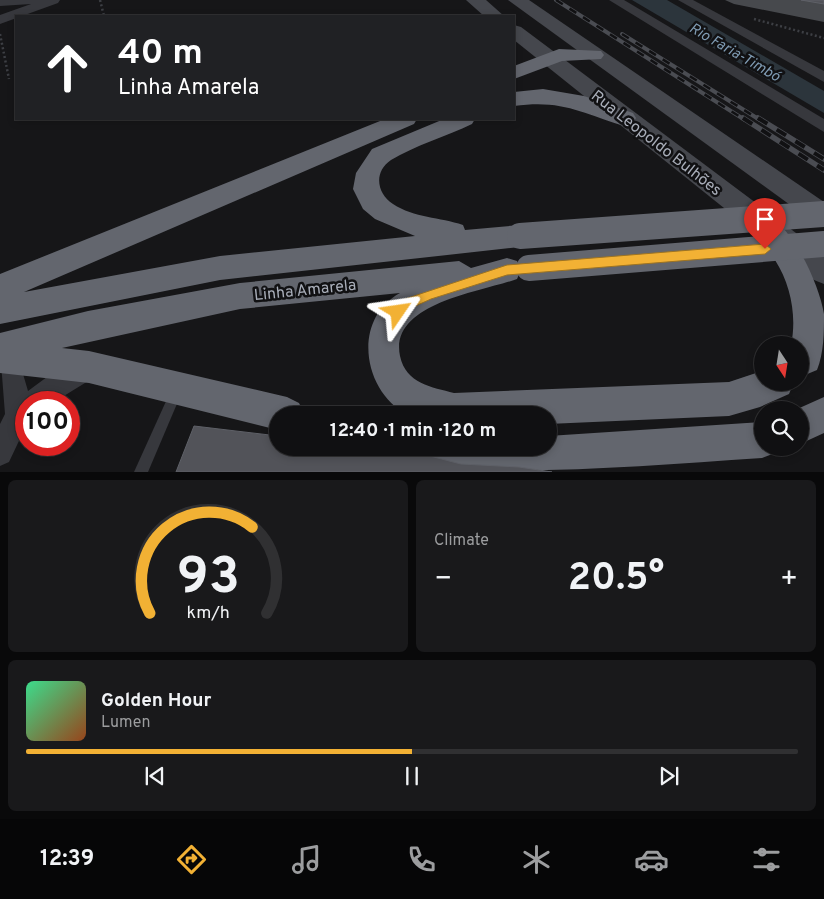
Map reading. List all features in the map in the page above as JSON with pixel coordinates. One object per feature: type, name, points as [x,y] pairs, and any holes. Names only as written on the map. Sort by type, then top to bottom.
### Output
[{"type":"highway","points":[[515,73],[551,58],[569,54],[594,55]]},
{"type":"highway","points":[[515,99],[538,96],[572,99],[625,118]]},
{"type":"highway","points":[[0,288],[404,120]]},
{"type":"highway","points":[[462,120],[380,155],[371,166],[365,180],[367,192],[373,203],[385,214],[417,227],[452,233],[510,236]]},
{"type":"highway","points":[[817,211],[824,227]]},
{"type":"highway","name":"Linha Amarela","points":[[0,310],[220,268],[510,236],[817,211]]},
{"type":"highway","points":[[761,223],[786,253],[802,287],[811,324],[810,357]]},
{"type":"highway","name":"Linha Amarela","points":[[3,355],[88,326],[240,296],[384,280],[824,244]]},
{"type":"highway","points":[[518,269],[407,304],[389,320],[382,336],[387,368],[398,386],[418,402],[454,410],[730,399],[757,391]]},
{"type":"highway","points":[[3,355],[90,367],[269,410]]},
{"type":"highway","points":[[809,422],[824,415]]},
{"type":"highway","points":[[809,437],[824,436]]},
{"type":"highway","points":[[557,453],[754,441]]},
{"type":"main road","points":[[475,0],[494,15]]},
{"type":"main road","name":"Rua Leopoldo Bulhões","points":[[517,0],[817,211]]},
{"type":"main road","name":"Rua Leopoldo Bulhões","points":[[515,32],[824,271]]},
{"type":"street","points":[[0,2],[44,0]]},
{"type":"street","points":[[0,20],[54,0]]},
{"type":"street","points":[[615,0],[824,126]]},
{"type":"street","points":[[684,0],[824,77]]},
{"type":"street","points":[[3,355],[19,391]]},
{"type":"street","points":[[50,391],[60,383],[90,367]]},
{"type":"street","points":[[0,453],[15,428]]},
{"type":"lane","points":[[141,472],[178,388]]},
{"type":"path","points":[[100,0],[104,15]]},
{"type":"path","points":[[753,19],[824,38]]},
{"type":"path","points":[[0,34],[10,79]]},
{"type":"water","name":"Rio Faria-Timbó","points":[[632,0],[667,0],[824,91],[824,113]]},
{"type":"building","points":[[801,0],[824,0],[824,4]]},
{"type":"building","points":[[194,426],[269,435],[269,456],[430,456],[461,464],[519,467],[552,472],[176,472]]},
{"type":"railway","points":[[556,0],[745,120]]},
{"type":"railway","points":[[622,34],[760,120]]},
{"type":"railway","points":[[743,118],[824,170]]},
{"type":"railway","points":[[758,118],[824,159]]},
{"type":"route","points":[[398,312],[407,304],[429,295],[507,270],[765,249]]}]
